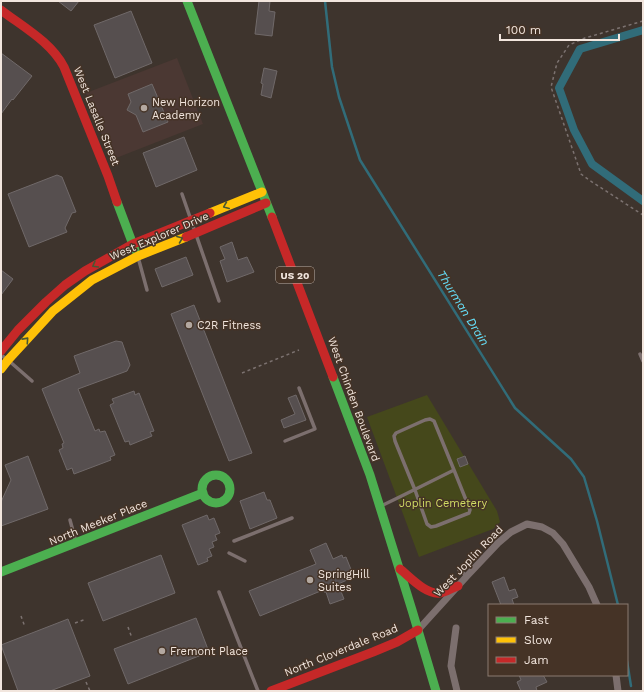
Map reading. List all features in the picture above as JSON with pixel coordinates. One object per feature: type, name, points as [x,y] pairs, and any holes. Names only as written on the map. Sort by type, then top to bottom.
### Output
[{"type":"street","name":"West Chinden Boulevard","points":[[187,1],[327,358],[370,475],[400,569],[436,691]]},
{"type":"street","name":"West Lasalle Street","points":[[1,10],[48,45],[60,59],[101,157],[138,256]]},
{"type":"street","name":"West Explorer Drive","points":[[1,351],[18,330],[46,302],[65,285],[85,271],[133,244],[262,192]]},
{"type":"street","name":"West Explorer Drive","points":[[1,370],[5,358],[60,304],[92,280],[138,256],[266,203]]},
{"type":"street","name":"North Meeker Place","points":[[1,572],[203,493]]},
{"type":"street","name":"West Joplin Road","points":[[418,630],[498,543],[511,532],[527,524],[542,527],[553,533],[564,544],[589,587],[597,604]]},
{"type":"street","points":[[400,569],[425,589],[436,593],[458,586]]},
{"type":"street","points":[[456,628],[451,666],[457,691]]},
{"type":"street","name":"North Cloverdale Road","points":[[271,691],[398,642],[418,630]]},
{"type":"street","points":[[616,676],[618,691]]},
{"type":"lane","points":[[182,194],[219,301]]},
{"type":"lane","points":[[138,256],[147,290]]},
{"type":"lane","points":[[640,354],[643,361]]},
{"type":"lane","points":[[5,358],[32,381]]},
{"type":"lane","points":[[284,441],[315,429],[299,388]]},
{"type":"lane","points":[[430,419],[434,421],[454,470],[470,510],[469,513],[431,527],[427,524],[394,436],[396,433],[425,420],[430,419]]},
{"type":"lane","points":[[380,506],[454,470]]},
{"type":"lane","points":[[234,542],[292,518]]},
{"type":"lane","points":[[70,520],[76,543]]},
{"type":"lane","points":[[230,553],[245,561]]},
{"type":"lane","points":[[459,570],[467,576]]},
{"type":"lane","points":[[218,592],[258,691]]},
{"type":"path","points":[[643,21],[585,38],[569,45],[557,63],[551,87],[581,174],[643,215]]},
{"type":"path","points":[[242,373],[300,350]]},
{"type":"path","points":[[21,616],[25,627]]},
{"type":"path","points":[[75,623],[86,619]]},
{"type":"path","points":[[128,627],[132,638]]},
{"type":"path","points":[[86,682],[90,691]]},
{"type":"shaded area","name":"New Horizon Academy","points":[[177,58],[203,124],[111,160],[86,93]]},
{"type":"green space","name":"Joplin Cemetery","points":[[427,395],[497,511],[500,522],[493,529],[419,557],[367,417]]},
{"type":"building","points":[[58,1],[79,1],[71,11]]},
{"type":"building","points":[[259,1],[270,1],[269,11],[275,12],[272,36],[255,34]]},
{"type":"building","points":[[131,11],[152,63],[115,78],[94,25]]},
{"type":"building","points":[[1,53],[32,76],[1,114]]},
{"type":"building","points":[[264,68],[277,71],[271,98],[261,95],[263,84],[261,83]]},
{"type":"building","points":[[152,84],[168,122],[143,132],[136,115],[127,110],[131,102],[128,94]]},
{"type":"building","points":[[184,137],[197,170],[156,187],[143,153]]},
{"type":"building","points":[[57,175],[62,177],[76,212],[72,213],[65,228],[67,232],[29,247],[8,194]]},
{"type":"building","points":[[232,242],[238,260],[247,257],[254,272],[227,282],[220,261],[225,259],[220,247]]},
{"type":"building","points":[[186,257],[193,275],[162,287],[155,269]]},
{"type":"building","points":[[1,270],[13,279],[1,295]]},
{"type":"building","points":[[194,305],[252,453],[229,461],[171,314]]},
{"type":"building","points":[[116,341],[122,342],[130,365],[127,371],[78,389],[95,431],[99,429],[100,432],[105,431],[115,455],[110,457],[111,460],[74,474],[72,468],[67,470],[59,450],[63,448],[62,444],[64,443],[42,389],[80,373],[74,356]]},
{"type":"building","points":[[134,391],[135,395],[139,393],[154,431],[150,432],[152,436],[130,445],[129,441],[125,442],[110,405],[114,403],[112,399]]},
{"type":"building","points":[[296,395],[306,420],[284,428],[281,420],[295,414],[288,398]]},
{"type":"building","points":[[28,456],[48,509],[1,526],[1,502],[11,480],[5,465]]},
{"type":"building","points":[[465,456],[468,464],[460,467],[457,459]]},
{"type":"building","points":[[264,492],[267,500],[270,500],[277,518],[250,529],[240,501]]},
{"type":"building","points":[[207,515],[209,520],[214,518],[220,533],[215,535],[217,540],[212,542],[214,547],[209,549],[212,556],[207,558],[208,561],[198,565],[182,525]]},
{"type":"building","name":"SpringHill Suites","points":[[326,543],[333,559],[342,555],[343,558],[346,557],[354,577],[338,584],[344,599],[330,604],[326,592],[323,590],[260,616],[249,591],[316,564],[310,550]]},
{"type":"building","points":[[161,555],[175,593],[103,621],[88,583]]},
{"type":"building","points":[[504,577],[509,591],[515,589],[518,597],[512,599],[514,604],[501,604],[492,582]]},
{"type":"building","name":"Fremont Place","points":[[196,618],[209,652],[128,684],[114,649]]},
{"type":"building","points":[[68,619],[90,676],[50,691],[18,691],[1,645]]},
{"type":"building","points":[[519,676],[544,676],[547,682],[536,687],[537,691],[521,691],[517,682],[521,680]]},
{"type":"waterway","name":"Thurman Drain","points":[[325,1],[332,67],[339,97],[360,160],[515,408],[571,459],[584,477],[597,521],[618,604]]},
{"type":"waterway","points":[[643,30],[580,49],[559,88],[574,130],[592,164],[643,201]]},
{"type":"waterway","name":"Thurman Drain","points":[[628,667],[631,686]]},
{"type":"traffic: fast","points":[[187,1],[272,217]]},
{"type":"traffic: fast","points":[[117,202],[135,250]]},
{"type":"traffic: fast","points":[[333,377],[370,475],[436,691]]},
{"type":"traffic: fast","points":[[216,475],[226,479],[230,489],[226,499],[216,503],[206,499],[202,489],[206,479],[216,475]]},
{"type":"traffic: fast","points":[[1,572],[203,493]]},
{"type":"traffic: slow","points":[[210,213],[262,192]]},
{"type":"traffic: slow","points":[[1,369],[53,311],[92,280],[138,256],[186,237]]},
{"type":"traffic: jam","points":[[1,10],[44,42],[52,50],[64,67],[117,202]]},
{"type":"traffic: jam","points":[[186,237],[266,203]]},
{"type":"traffic: jam","points":[[1,351],[18,330],[46,302],[65,285],[85,271],[133,244],[210,213]]},
{"type":"traffic: jam","points":[[272,217],[333,377]]},
{"type":"traffic: jam","points":[[400,569],[418,585],[435,593],[440,593],[458,586]]},
{"type":"traffic: jam","points":[[271,691],[373,652],[397,642],[418,630]]},
{"type":"place","name":"New Horizon Academy","points":[[144,108]]},
{"type":"place","name":"C2R Fitness","points":[[189,325]]},
{"type":"place","name":"SpringHill Suites","points":[[310,580]]},
{"type":"place","name":"Fremont Place","points":[[162,651]]}]
